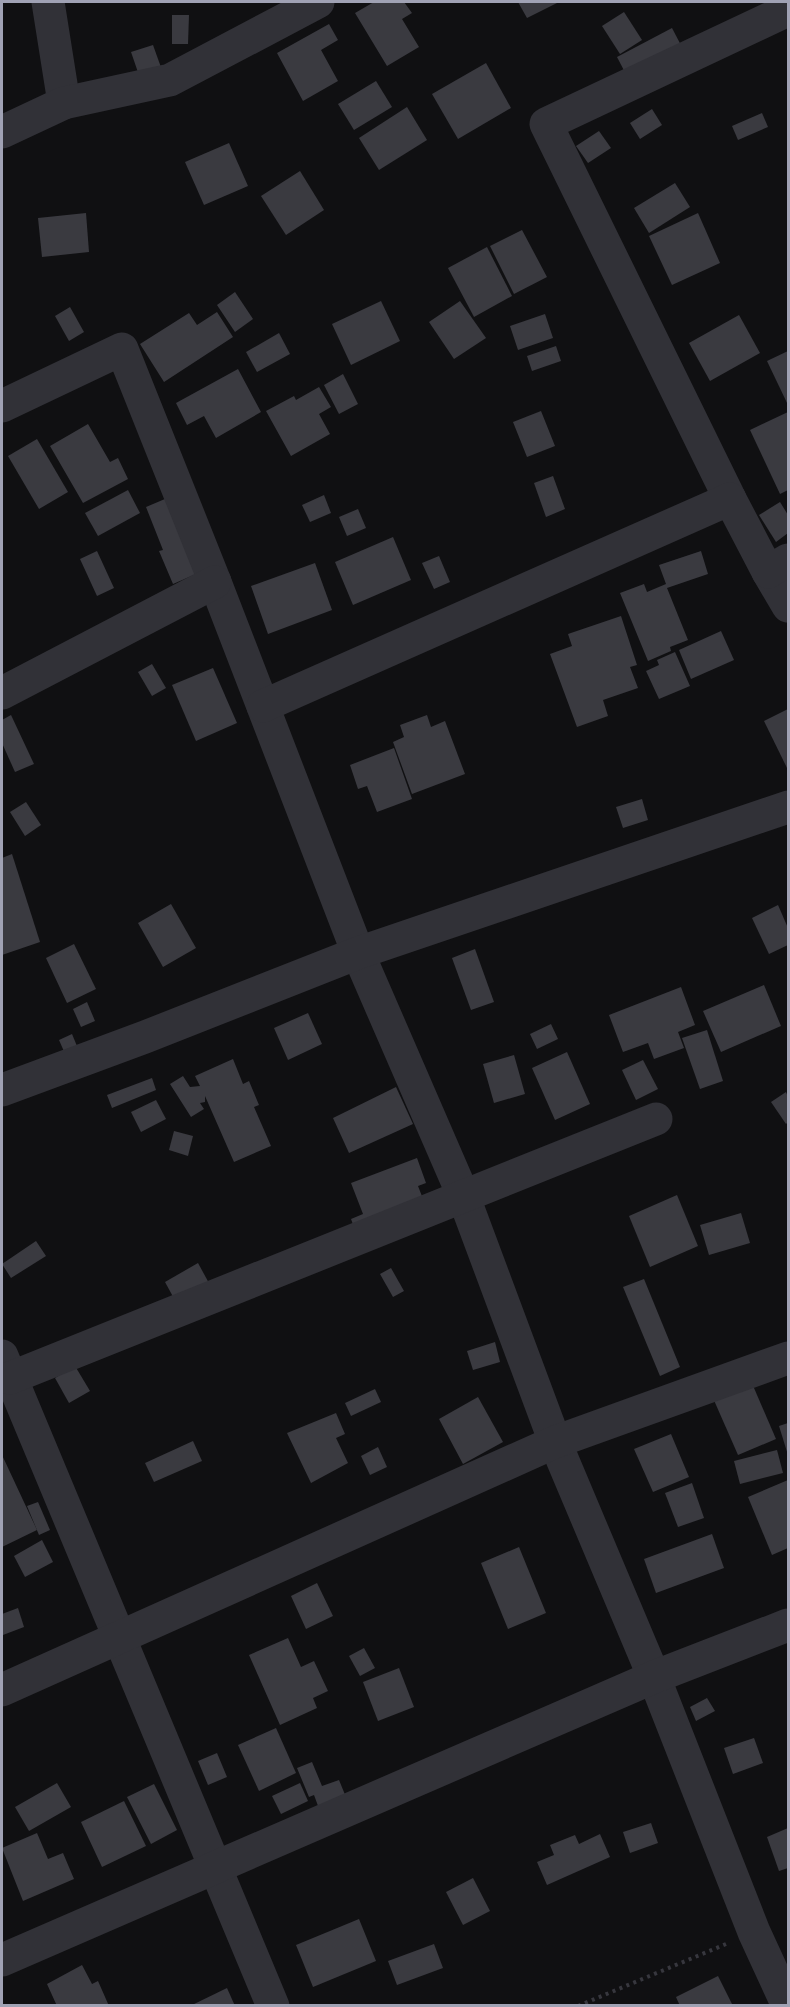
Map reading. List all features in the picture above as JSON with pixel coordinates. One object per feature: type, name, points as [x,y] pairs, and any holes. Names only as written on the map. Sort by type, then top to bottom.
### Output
[{"type":"street","points":[[48,2],[64,103]]},
{"type":"street","points":[[2,132],[64,103],[170,80],[318,2]]},
{"type":"street","points":[[786,10],[546,124],[730,500],[778,566],[789,606]]},
{"type":"street","points":[[2,406],[122,349],[215,582],[358,953],[463,1195],[555,1442],[654,1677],[754,1932],[788,2006]]},
{"type":"street","points":[[263,706],[730,500]]},
{"type":"street","points":[[2,693],[215,582]]},
{"type":"street","points":[[2,1089],[145,1037],[358,953],[789,807]]},
{"type":"street","points":[[273,2006],[6,1367],[463,1195],[656,1119]]},
{"type":"street","points":[[2,1690],[555,1442],[789,1358]]},
{"type":"street","points":[[2,1960],[654,1677],[789,1625]]},
{"type":"path","points":[[578,2006],[754,1932]]},
{"type":"building","points":[[374,2],[404,2],[412,13],[402,19],[419,47],[387,66],[355,13]]},
{"type":"building","points":[[518,2],[559,2],[527,18]]},
{"type":"building","points":[[624,12],[642,40],[620,54],[602,26]]},
{"type":"building","points":[[172,15],[189,15],[188,44],[172,44]]},
{"type":"building","points":[[329,24],[338,40],[321,50],[338,81],[303,101],[277,53]]},
{"type":"building","points":[[672,28],[684,51],[629,80],[617,57]]},
{"type":"building","points":[[153,45],[163,73],[141,81],[131,52]]},
{"type":"building","points":[[486,63],[511,108],[458,139],[432,94]]},
{"type":"building","points":[[376,81],[392,107],[354,130],[338,104]]},
{"type":"building","points":[[407,107],[427,140],[379,170],[359,138]]},
{"type":"building","points":[[652,109],[662,125],[640,139],[630,123]]},
{"type":"building","points":[[762,113],[768,127],[738,140],[732,126]]},
{"type":"building","points":[[599,131],[611,148],[588,163],[576,146]]},
{"type":"building","points":[[229,143],[248,186],[204,205],[185,162]]},
{"type":"building","points":[[300,171],[324,210],[286,235],[261,196]]},
{"type":"building","points":[[675,183],[690,207],[649,233],[634,208]]},
{"type":"building","points":[[86,213],[89,252],[42,257],[38,218]]},
{"type":"building","points":[[698,213],[720,263],[672,285],[649,236]]},
{"type":"building","points":[[522,230],[547,277],[514,294],[490,246]]},
{"type":"building","points":[[487,247],[512,296],[474,317],[448,268]]},
{"type":"building","points":[[235,292],[253,319],[235,332],[217,305]]},
{"type":"building","points":[[381,301],[400,341],[351,365],[332,324]]},
{"type":"building","points":[[460,301],[486,338],[454,359],[429,322]]},
{"type":"building","points":[[70,307],[84,332],[69,341],[55,316]]},
{"type":"building","points":[[217,312],[233,337],[164,382],[140,344],[189,313],[197,325]]},
{"type":"building","points":[[545,314],[553,338],[518,350],[510,326]]},
{"type":"building","points":[[739,315],[760,353],[710,381],[689,343]]},
{"type":"building","points":[[279,333],[290,354],[257,372],[246,352]]},
{"type":"building","points":[[556,346],[561,361],[532,371],[527,356]]},
{"type":"building","points":[[788,351],[788,405],[767,361]]},
{"type":"building","points":[[238,369],[261,412],[216,438],[204,416],[187,425],[176,403]]},
{"type":"building","points":[[343,374],[358,404],[339,414],[324,385]]},
{"type":"building","points":[[319,387],[331,407],[319,414],[330,434],[291,456],[266,411],[294,396],[296,400]]},
{"type":"building","points":[[541,411],[555,446],[527,457],[513,422]]},
{"type":"building","points":[[788,412],[788,490],[780,494],[750,430]]},
{"type":"building","points":[[88,424],[110,462],[118,458],[128,479],[83,503],[50,446]]},
{"type":"building","points":[[37,439],[68,492],[39,509],[8,456]]},
{"type":"building","points":[[553,476],[565,509],[546,517],[534,483]]},
{"type":"building","points":[[128,490],[140,513],[98,536],[85,513]]},
{"type":"building","points":[[324,495],[331,513],[310,522],[302,505]]},
{"type":"building","points":[[172,496],[203,571],[173,584],[159,551],[163,550],[146,507]]},
{"type":"building","points":[[780,502],[788,515],[788,533],[776,542],[759,515]]},
{"type":"building","points":[[358,509],[366,528],[347,536],[339,517]]},
{"type":"building","points":[[393,537],[411,580],[353,605],[335,562]]},
{"type":"building","points":[[97,551],[114,588],[97,596],[80,559]]},
{"type":"building","points":[[701,551],[708,574],[667,588],[688,640],[670,647],[671,651],[648,661],[620,593],[644,584],[647,592],[666,584],[659,565]]},
{"type":"building","points":[[439,556],[450,582],[434,589],[422,563]]},
{"type":"building","points":[[315,563],[332,610],[268,634],[251,586]]},
{"type":"building","points":[[621,616],[637,665],[630,667],[638,688],[603,700],[608,716],[577,727],[550,654],[572,646],[568,634]]},
{"type":"building","points":[[721,631],[734,660],[691,679],[679,650]]},
{"type":"building","points":[[675,652],[690,686],[659,699],[646,671],[659,665],[657,660]]},
{"type":"building","points":[[152,664],[166,688],[152,696],[138,672]]},
{"type":"building","points":[[213,668],[237,723],[196,741],[172,685]]},
{"type":"building","points":[[788,709],[788,770],[764,721]]},
{"type":"building","points":[[11,715],[34,764],[15,772],[2,743],[2,720]]},
{"type":"building","points":[[427,715],[431,727],[445,721],[465,774],[412,794],[393,742],[404,737],[400,725]]},
{"type":"building","points":[[394,748],[412,799],[377,812],[367,786],[358,789],[350,765]]},
{"type":"building","points":[[642,799],[648,820],[623,828],[616,807]]},
{"type":"building","points":[[26,802],[41,825],[25,836],[10,812]]},
{"type":"building","points":[[12,854],[40,942],[2,955],[2,858]]},
{"type":"building","points":[[171,904],[196,948],[163,967],[138,923]]},
{"type":"building","points":[[778,905],[788,928],[788,945],[769,954],[752,918]]},
{"type":"building","points":[[74,944],[96,989],[67,1003],[46,958]]},
{"type":"building","points":[[475,949],[494,1002],[471,1010],[452,958]]},
{"type":"building","points":[[764,985],[781,1026],[721,1052],[703,1011]]},
{"type":"building","points":[[681,987],[695,1025],[678,1032],[684,1048],[654,1059],[648,1043],[623,1052],[609,1015]]},
{"type":"building","points":[[87,1002],[95,1021],[81,1027],[73,1009]]},
{"type":"building","points":[[308,1013],[322,1044],[288,1060],[274,1028]]},
{"type":"building","points":[[551,1024],[558,1039],[537,1049],[530,1034]]},
{"type":"building","points":[[707,1030],[723,1081],[700,1089],[682,1038]]},
{"type":"building","points":[[72,1034],[79,1051],[66,1056],[59,1040]]},
{"type":"building","points":[[567,1052],[590,1104],[555,1120],[532,1068]]},
{"type":"building","points":[[514,1055],[525,1094],[494,1103],[483,1064]]},
{"type":"building","points":[[233,1059],[243,1084],[249,1081],[259,1105],[254,1107],[271,1146],[234,1162],[205,1096],[205,1102],[200,1103],[204,1109],[191,1117],[170,1084],[183,1076],[190,1087],[200,1086],[195,1076]]},
{"type":"building","points":[[643,1060],[658,1089],[636,1100],[622,1070]]},
{"type":"building","points":[[152,1078],[156,1090],[112,1108],[107,1095]]},
{"type":"building","points":[[396,1087],[413,1124],[349,1153],[333,1118]]},
{"type":"building","points":[[786,1092],[788,1122],[786,1124],[771,1102]]},
{"type":"building","points":[[156,1100],[166,1119],[141,1132],[131,1112]]},
{"type":"building","points":[[174,1131],[193,1136],[188,1156],[169,1150]]},
{"type":"building","points":[[417,1158],[426,1183],[418,1186],[425,1204],[355,1230],[351,1219],[363,1214],[351,1183]]},
{"type":"building","points":[[677,1195],[698,1246],[650,1267],[629,1216]]},
{"type":"building","points":[[741,1213],[750,1243],[709,1255],[700,1225]]},
{"type":"building","points":[[36,1241],[46,1256],[11,1278],[2,1264]]},
{"type":"building","points":[[198,1263],[210,1285],[177,1304],[165,1282]]},
{"type":"building","points":[[391,1268],[404,1291],[393,1297],[380,1274]]},
{"type":"building","points":[[644,1279],[680,1367],[660,1376],[623,1287]]},
{"type":"building","points":[[495,1342],[500,1362],[473,1370],[467,1351]]},
{"type":"building","points":[[75,1366],[90,1391],[69,1403],[55,1378]]},
{"type":"building","points":[[751,1381],[776,1439],[738,1455],[713,1398]]},
{"type":"building","points":[[375,1389],[381,1402],[351,1416],[345,1403]]},
{"type":"building","points":[[478,1397],[503,1442],[463,1464],[439,1419]]},
{"type":"building","points":[[336,1413],[345,1434],[336,1438],[348,1463],[311,1483],[287,1433]]},
{"type":"building","points":[[788,1423],[788,1455],[779,1426]]},
{"type":"building","points":[[671,1434],[689,1477],[653,1492],[634,1449]]},
{"type":"building","points":[[193,1441],[202,1461],[154,1482],[145,1463]]},
{"type":"building","points":[[378,1447],[387,1467],[370,1475],[361,1456]]},
{"type":"building","points":[[777,1450],[783,1473],[740,1484],[734,1461]]},
{"type":"building","points":[[2,1455],[37,1530],[2,1547]]},
{"type":"building","points":[[788,1480],[788,1548],[772,1555],[748,1497]]},
{"type":"building","points":[[692,1483],[704,1518],[678,1527],[665,1493]]},
{"type":"building","points":[[38,1502],[50,1530],[39,1535],[27,1506]]},
{"type":"building","points":[[712,1534],[724,1568],[656,1593],[644,1559]]},
{"type":"building","points":[[42,1540],[53,1562],[25,1577],[14,1556]]},
{"type":"building","points":[[519,1547],[546,1613],[508,1629],[481,1563]]},
{"type":"building","points":[[317,1583],[333,1616],[306,1629],[291,1596]]},
{"type":"building","points":[[18,1608],[24,1627],[3,1635],[2,1614]]},
{"type":"building","points":[[288,1638],[301,1667],[314,1661],[328,1691],[313,1698],[317,1708],[280,1725],[249,1655]]},
{"type":"building","points":[[364,1648],[375,1668],[360,1676],[349,1656]]},
{"type":"building","points":[[399,1668],[414,1707],[378,1721],[363,1682]]},
{"type":"building","points":[[707,1698],[715,1711],[696,1721],[690,1707]]},
{"type":"building","points":[[276,1728],[296,1773],[259,1791],[238,1745]]},
{"type":"building","points":[[754,1738],[763,1763],[733,1774],[724,1748]]},
{"type":"building","points":[[217,1753],[227,1777],[208,1785],[198,1761]]},
{"type":"building","points":[[312,1762],[322,1786],[339,1780],[348,1802],[321,1814],[314,1795],[309,1797],[297,1768]]},
{"type":"building","points":[[57,1783],[71,1807],[29,1831],[15,1807]]},
{"type":"building","points":[[300,1783],[308,1801],[281,1814],[272,1796]]},
{"type":"building","points":[[154,1784],[177,1830],[151,1844],[127,1797]]},
{"type":"building","points":[[124,1801],[146,1846],[102,1867],[81,1822]]},
{"type":"building","points":[[651,1823],[658,1843],[630,1853],[623,1832]]},
{"type":"building","points":[[788,1828],[788,1868],[779,1871],[767,1837]]},
{"type":"building","points":[[37,1833],[48,1859],[63,1853],[74,1879],[23,1901],[2,1848]]},
{"type":"building","points":[[600,1834],[610,1857],[547,1885],[537,1862],[554,1855],[550,1845],[575,1835],[579,1844]]},
{"type":"building","points":[[473,1878],[490,1911],[463,1925],[446,1892]]},
{"type":"building","points":[[359,1919],[376,1961],[313,1987],[296,1945]]},
{"type":"building","points":[[434,1944],[443,1968],[397,1985],[388,1961]]},
{"type":"building","points":[[82,1965],[92,1984],[98,1981],[109,2006],[57,2006],[47,1984]]},
{"type":"building","points":[[718,1976],[733,2006],[680,2006],[676,1997]]},
{"type":"building","points":[[227,1988],[235,2006],[190,2006]]}]
